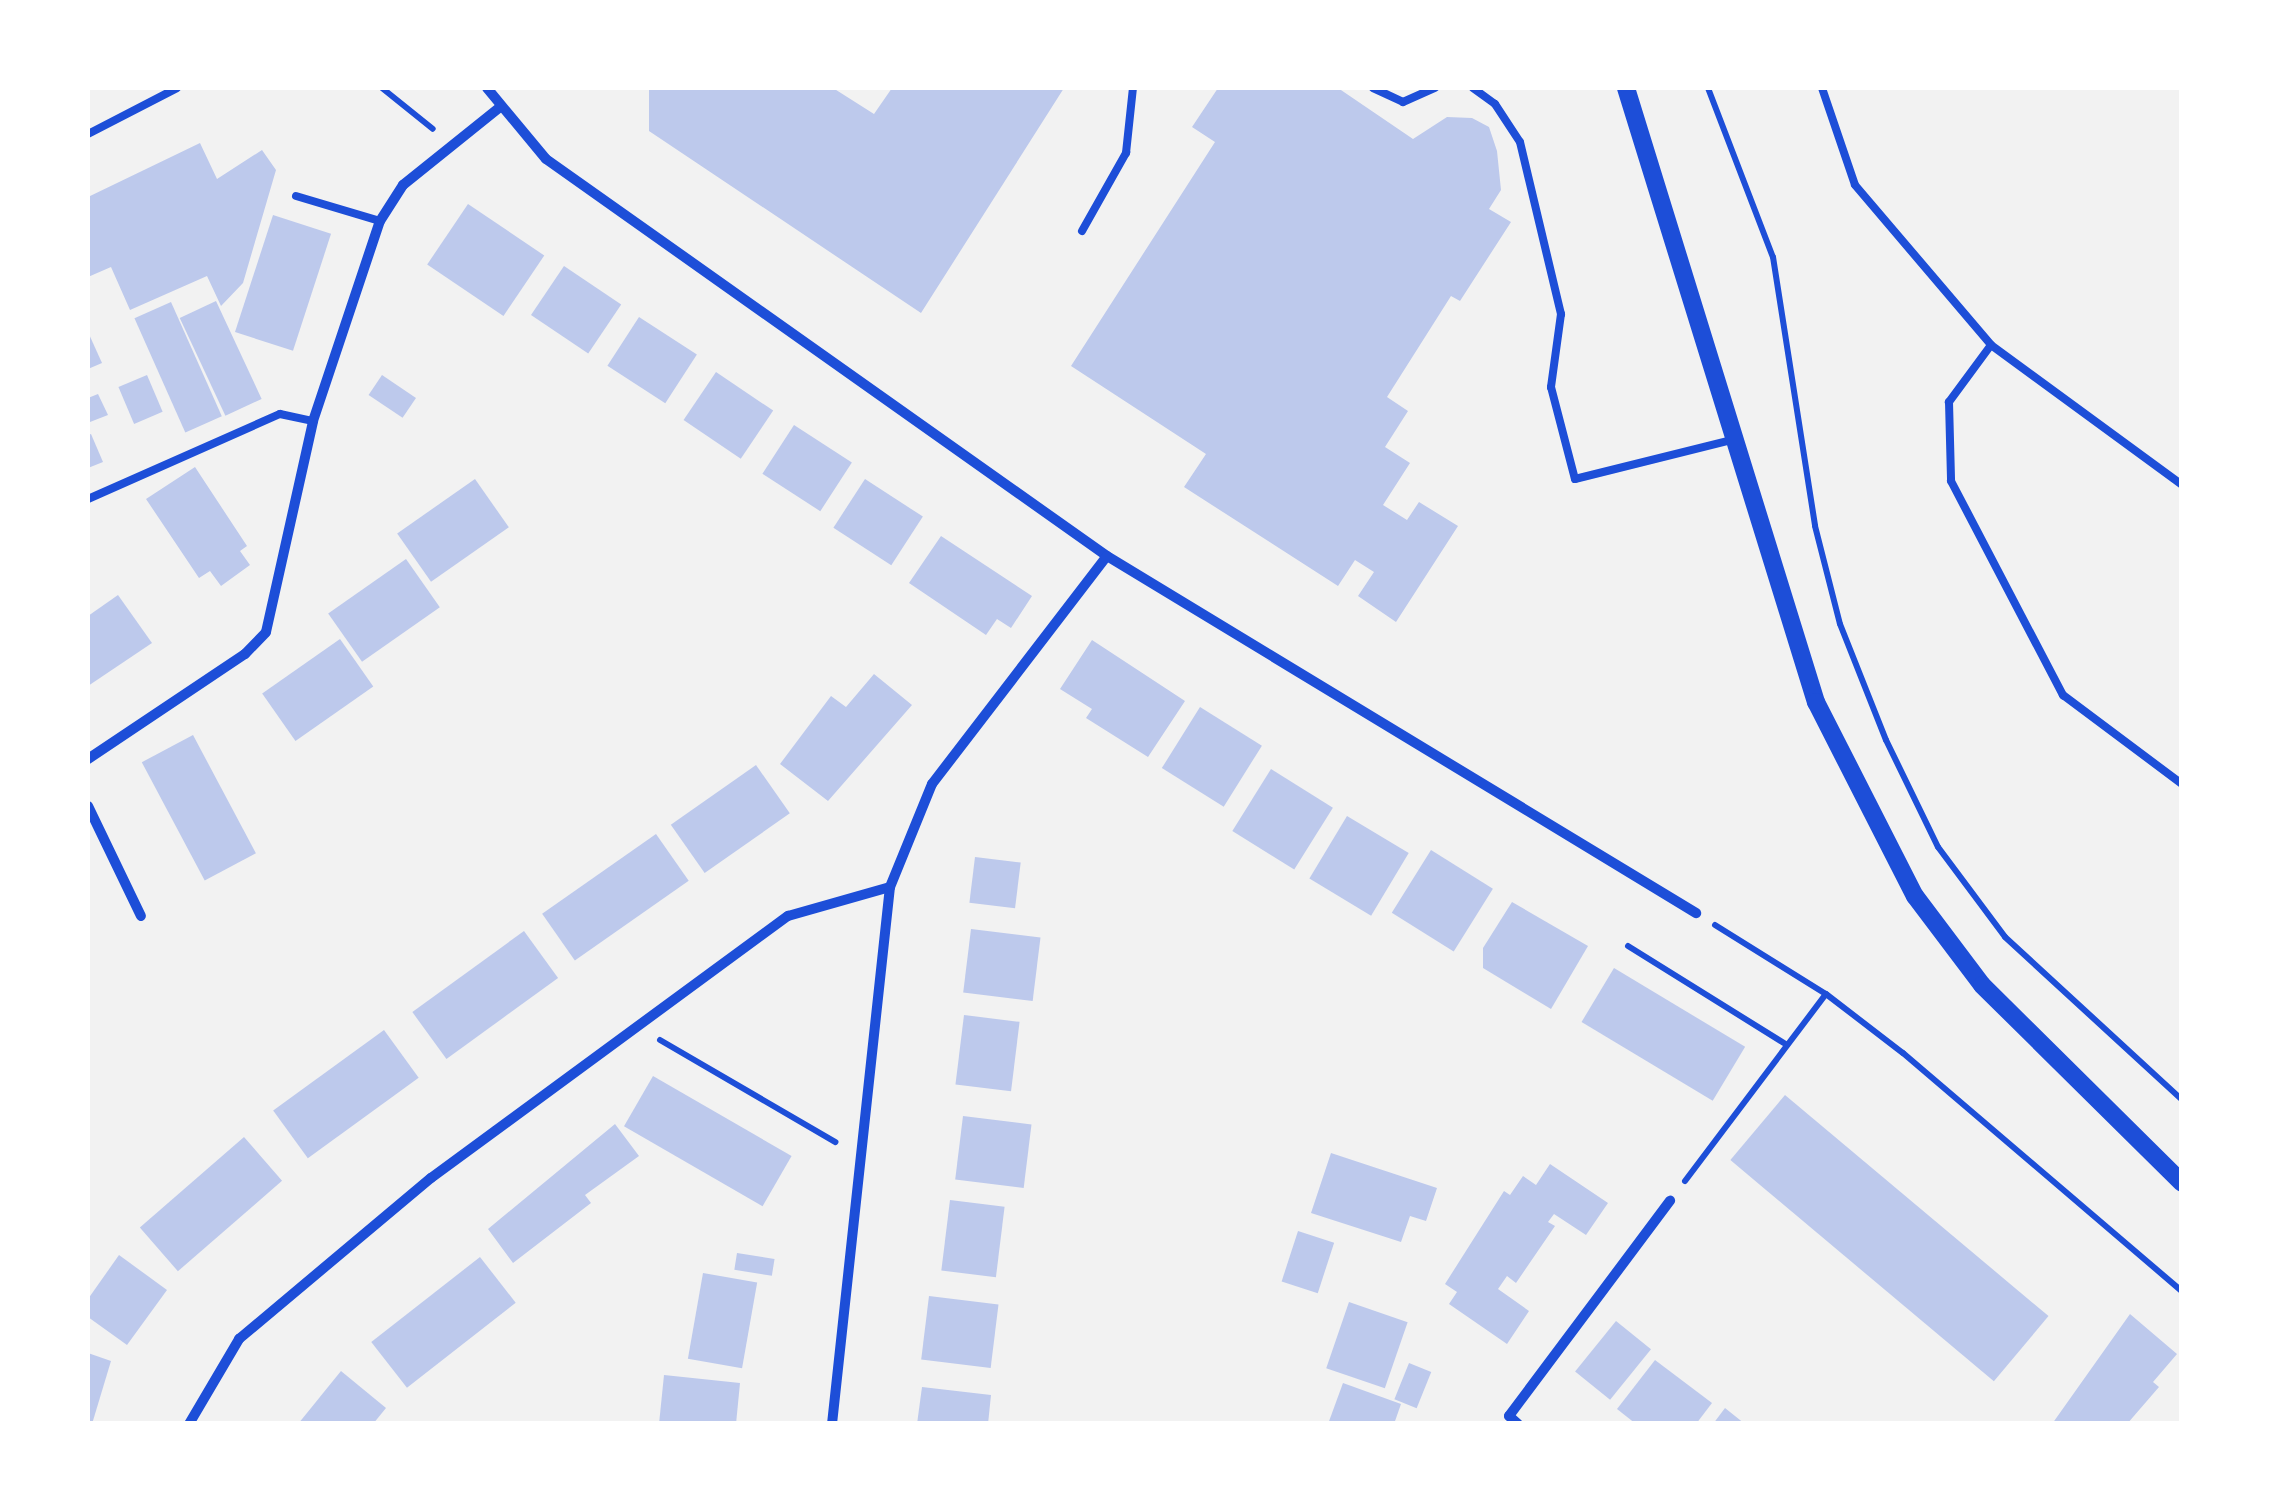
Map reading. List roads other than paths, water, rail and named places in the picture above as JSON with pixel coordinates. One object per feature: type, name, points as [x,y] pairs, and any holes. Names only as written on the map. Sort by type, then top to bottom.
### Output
[{"type":"street","points":[[487,88],[546,159],[1107,556],[1696,913]]},
{"type":"street","points":[[1626,88],[1816,702],[1915,896],[1982,985],[2182,1183]]},
{"type":"street","points":[[88,759],[245,654],[266,632],[313,421],[380,221],[403,185],[450,142],[500,107]]},
{"type":"street","points":[[832,1424],[890,887],[932,784],[1107,556]]},
{"type":"street","points":[[88,806],[141,916]]},
{"type":"street","points":[[189,1424],[239,1338],[431,1178],[788,916],[890,887]]},
{"type":"street","points":[[1511,1421],[1670,1202]]},
{"type":"lane","points":[[88,134],[177,88]]},
{"type":"lane","points":[[1082,230],[1126,154],[1134,88]]},
{"type":"lane","points":[[1372,88],[1403,102],[1436,88]]},
{"type":"lane","points":[[1473,88],[1495,104],[1520,142],[1561,314],[1551,387],[1575,479],[1736,439]]},
{"type":"lane","points":[[1822,88],[1856,185],[1990,345],[2182,485]]},
{"type":"lane","points":[[296,196],[380,221]]},
{"type":"lane","points":[[1990,345],[1949,402],[1951,481],[2063,695],[2182,784]]},
{"type":"lane","points":[[88,500],[280,414],[313,421]]}]
